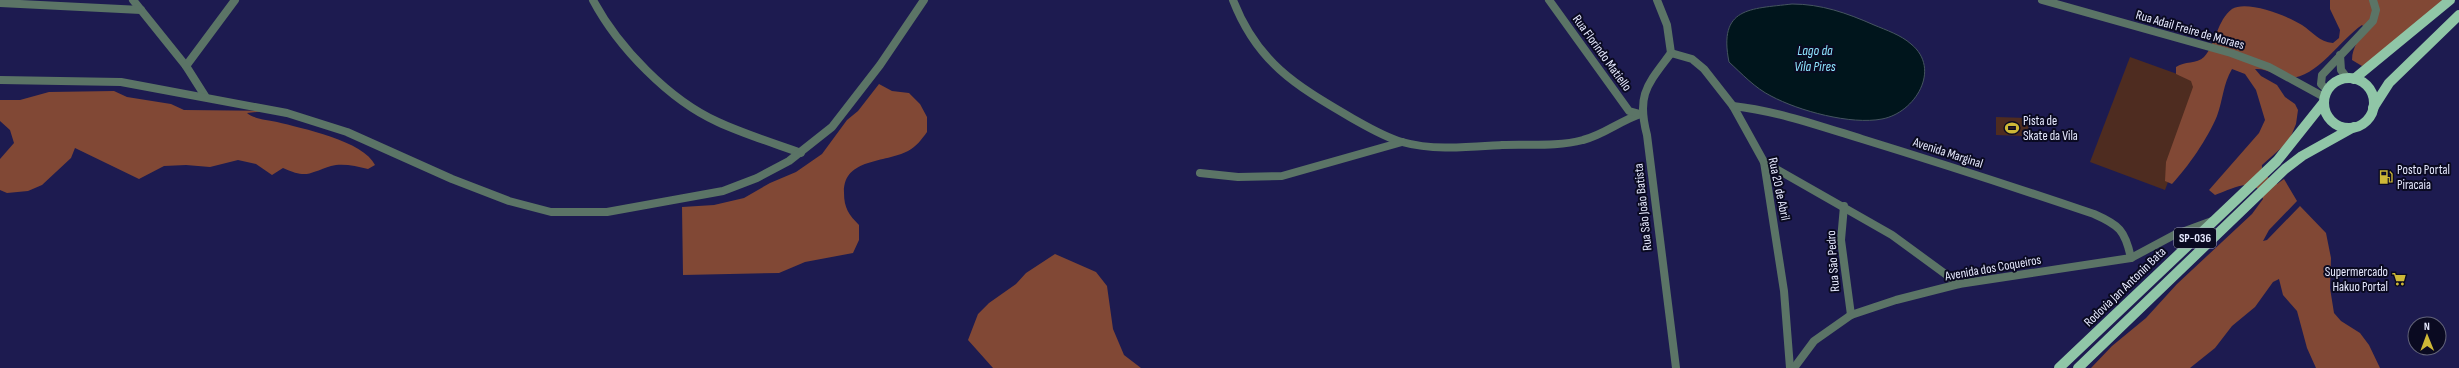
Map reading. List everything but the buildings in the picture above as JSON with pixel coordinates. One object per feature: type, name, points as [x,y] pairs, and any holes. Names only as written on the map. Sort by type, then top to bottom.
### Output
[{"type":"main road","name":"Rodovia Jan Antonin Bata","points":[[2059,368],[2212,221],[2277,161],[2325,97],[2332,84],[2350,79],[2450,0]]},
{"type":"main road","name":"Rodovia Jan Antonin Bata","points":[[2078,368],[2285,169],[2302,156],[2367,119],[2389,83],[2459,15]]},
{"type":"main road","points":[[2350,79],[2367,87],[2373,101],[2373,108]]},
{"type":"main road","points":[[2325,97],[2327,115],[2336,125],[2354,127]]},
{"type":"street","points":[[133,0],[186,66],[205,96]]},
{"type":"street","points":[[186,66],[235,0]]},
{"type":"street","points":[[592,0],[622,41],[658,82],[687,104],[716,122],[801,153]]},
{"type":"street","points":[[0,80],[121,82],[205,96],[287,113],[347,132],[452,179],[510,201],[551,212],[606,212],[723,191],[757,178],[801,153],[832,127],[880,65],[924,0]]},
{"type":"street","points":[[1233,0],[1243,26],[1271,62],[1302,90],[1372,129],[1402,142],[1452,148],[1554,144],[1584,140],[1626,119],[1641,114]]},
{"type":"street","name":"Rua Florindo Matiello","points":[[1549,0],[1629,111],[1641,114]]},
{"type":"street","points":[[1657,0],[1667,25],[1671,53]]},
{"type":"street","points":[[2325,97],[2321,84],[2322,75],[2374,21],[2376,10],[2373,0]]},
{"type":"street","name":"Rua Adail Freire de Moraes","points":[[2048,1],[2231,53],[2269,67],[2325,97]]},
{"type":"street","points":[[0,3],[141,10]]},
{"type":"street","name":"Rua São João Batista","points":[[1671,53],[1647,85],[1641,114],[1647,135],[1676,368]]},
{"type":"street","name":"Rua 20 de Abril","points":[[1671,53],[1692,59],[1704,69],[1733,106],[1764,162],[1784,291],[1790,368]]},
{"type":"street","points":[[2340,55],[2341,70],[2350,79]]},
{"type":"street","name":"Avenida Marginal","points":[[1733,106],[1757,109],[1810,123],[1940,163],[2094,214],[2112,222],[2121,229],[2127,241],[2131,258]]},
{"type":"street","points":[[1200,173],[1238,177],[1282,176],[1402,142]]},
{"type":"street","points":[[1764,162],[1844,206],[1892,235],[1960,284]]},
{"type":"street","name":"Rua São Pedro","points":[[1844,206],[1842,248],[1851,315]]},
{"type":"street","name":"Avenida dos Coqueiros","points":[[1794,368],[1814,341],[1851,315],[1896,300],[1960,284],[2131,258],[2174,236],[2212,221]]},
{"type":"shaded area","points":[[2330,0],[2449,0],[2376,63],[2362,66],[2352,60],[2353,51],[2364,27],[2362,25],[2318,66],[2308,73],[2298,77],[2288,78],[2264,70],[2255,69],[2261,76],[2277,85],[2285,97],[2295,104],[2298,110],[2296,124],[2289,141],[2262,165],[2264,174],[2277,184],[2284,179],[2297,201],[2269,230],[2263,241],[2267,240],[2300,206],[2326,233],[2331,258],[2330,288],[2334,313],[2341,321],[2360,333],[2369,345],[2380,368],[2316,368],[2307,348],[2297,311],[2283,295],[2279,279],[2273,282],[2255,307],[2232,326],[2215,348],[2190,368],[2091,368],[2112,346],[2146,318],[2177,284],[2252,214],[2263,199],[2260,191],[2250,185],[2236,187],[2215,195],[2209,190],[2259,133],[2265,120],[2256,90],[2245,74],[2232,69],[2227,80],[2217,116],[2203,143],[2191,161],[2172,184],[2165,181],[2166,162],[2193,87],[2191,81],[2176,74],[2176,67],[2198,61],[2204,57],[2211,46],[2223,19],[2232,9],[2239,7],[2247,6],[2267,10],[2287,17],[2302,25],[2320,39],[2333,43],[2339,38],[2340,30],[2330,9]]},
{"type":"shaded area","points":[[2130,57],[2205,84],[2165,190],[2090,162]]},
{"type":"shaded area","points":[[879,84],[892,91],[909,93],[920,104],[927,117],[927,132],[916,145],[908,151],[899,155],[867,163],[850,173],[846,182],[844,193],[845,203],[852,218],[859,225],[859,240],[853,253],[805,262],[779,273],[683,275],[682,207],[714,205],[744,198],[770,183],[796,172],[822,154],[847,120],[858,111]]},
{"type":"shaded area","points":[[114,91],[127,97],[171,104],[184,110],[267,111],[247,113],[257,118],[316,132],[345,142],[369,157],[375,165],[368,169],[349,165],[335,165],[308,174],[298,173],[283,168],[272,175],[256,164],[238,160],[210,167],[186,165],[164,166],[139,179],[75,148],[71,158],[42,185],[28,191],[7,193],[0,190],[0,159],[14,143],[10,130],[0,121],[0,100],[20,100],[49,92]]},
{"type":"shaded area","name":"Pista de Skate da Vila","points":[[1996,117],[2027,118],[2029,131],[2022,136],[1996,135]]},
{"type":"shaded area","points":[[1055,254],[1096,272],[1107,286],[1113,329],[1124,355],[1141,368],[993,368],[968,340],[978,314],[989,303],[1016,284],[1026,273]]},
{"type":"water","name":"Lago da Vila Pires","points":[[1792,4],[1824,7],[1844,13],[1898,35],[1911,44],[1920,54],[1924,65],[1924,77],[1920,89],[1914,99],[1905,108],[1894,115],[1882,119],[1856,120],[1825,115],[1796,107],[1765,93],[1754,85],[1729,62],[1727,44],[1728,30],[1733,21],[1741,14],[1763,7]]},
{"type":"place","name":"Pista de Skate da Vila","points":[[2012,128]]},
{"type":"place","name":"Posto Portal Piracaia","points":[[2386,177]]},
{"type":"place","name":"Supermercado Hakuo Portal","points":[[2399,279]]}]
